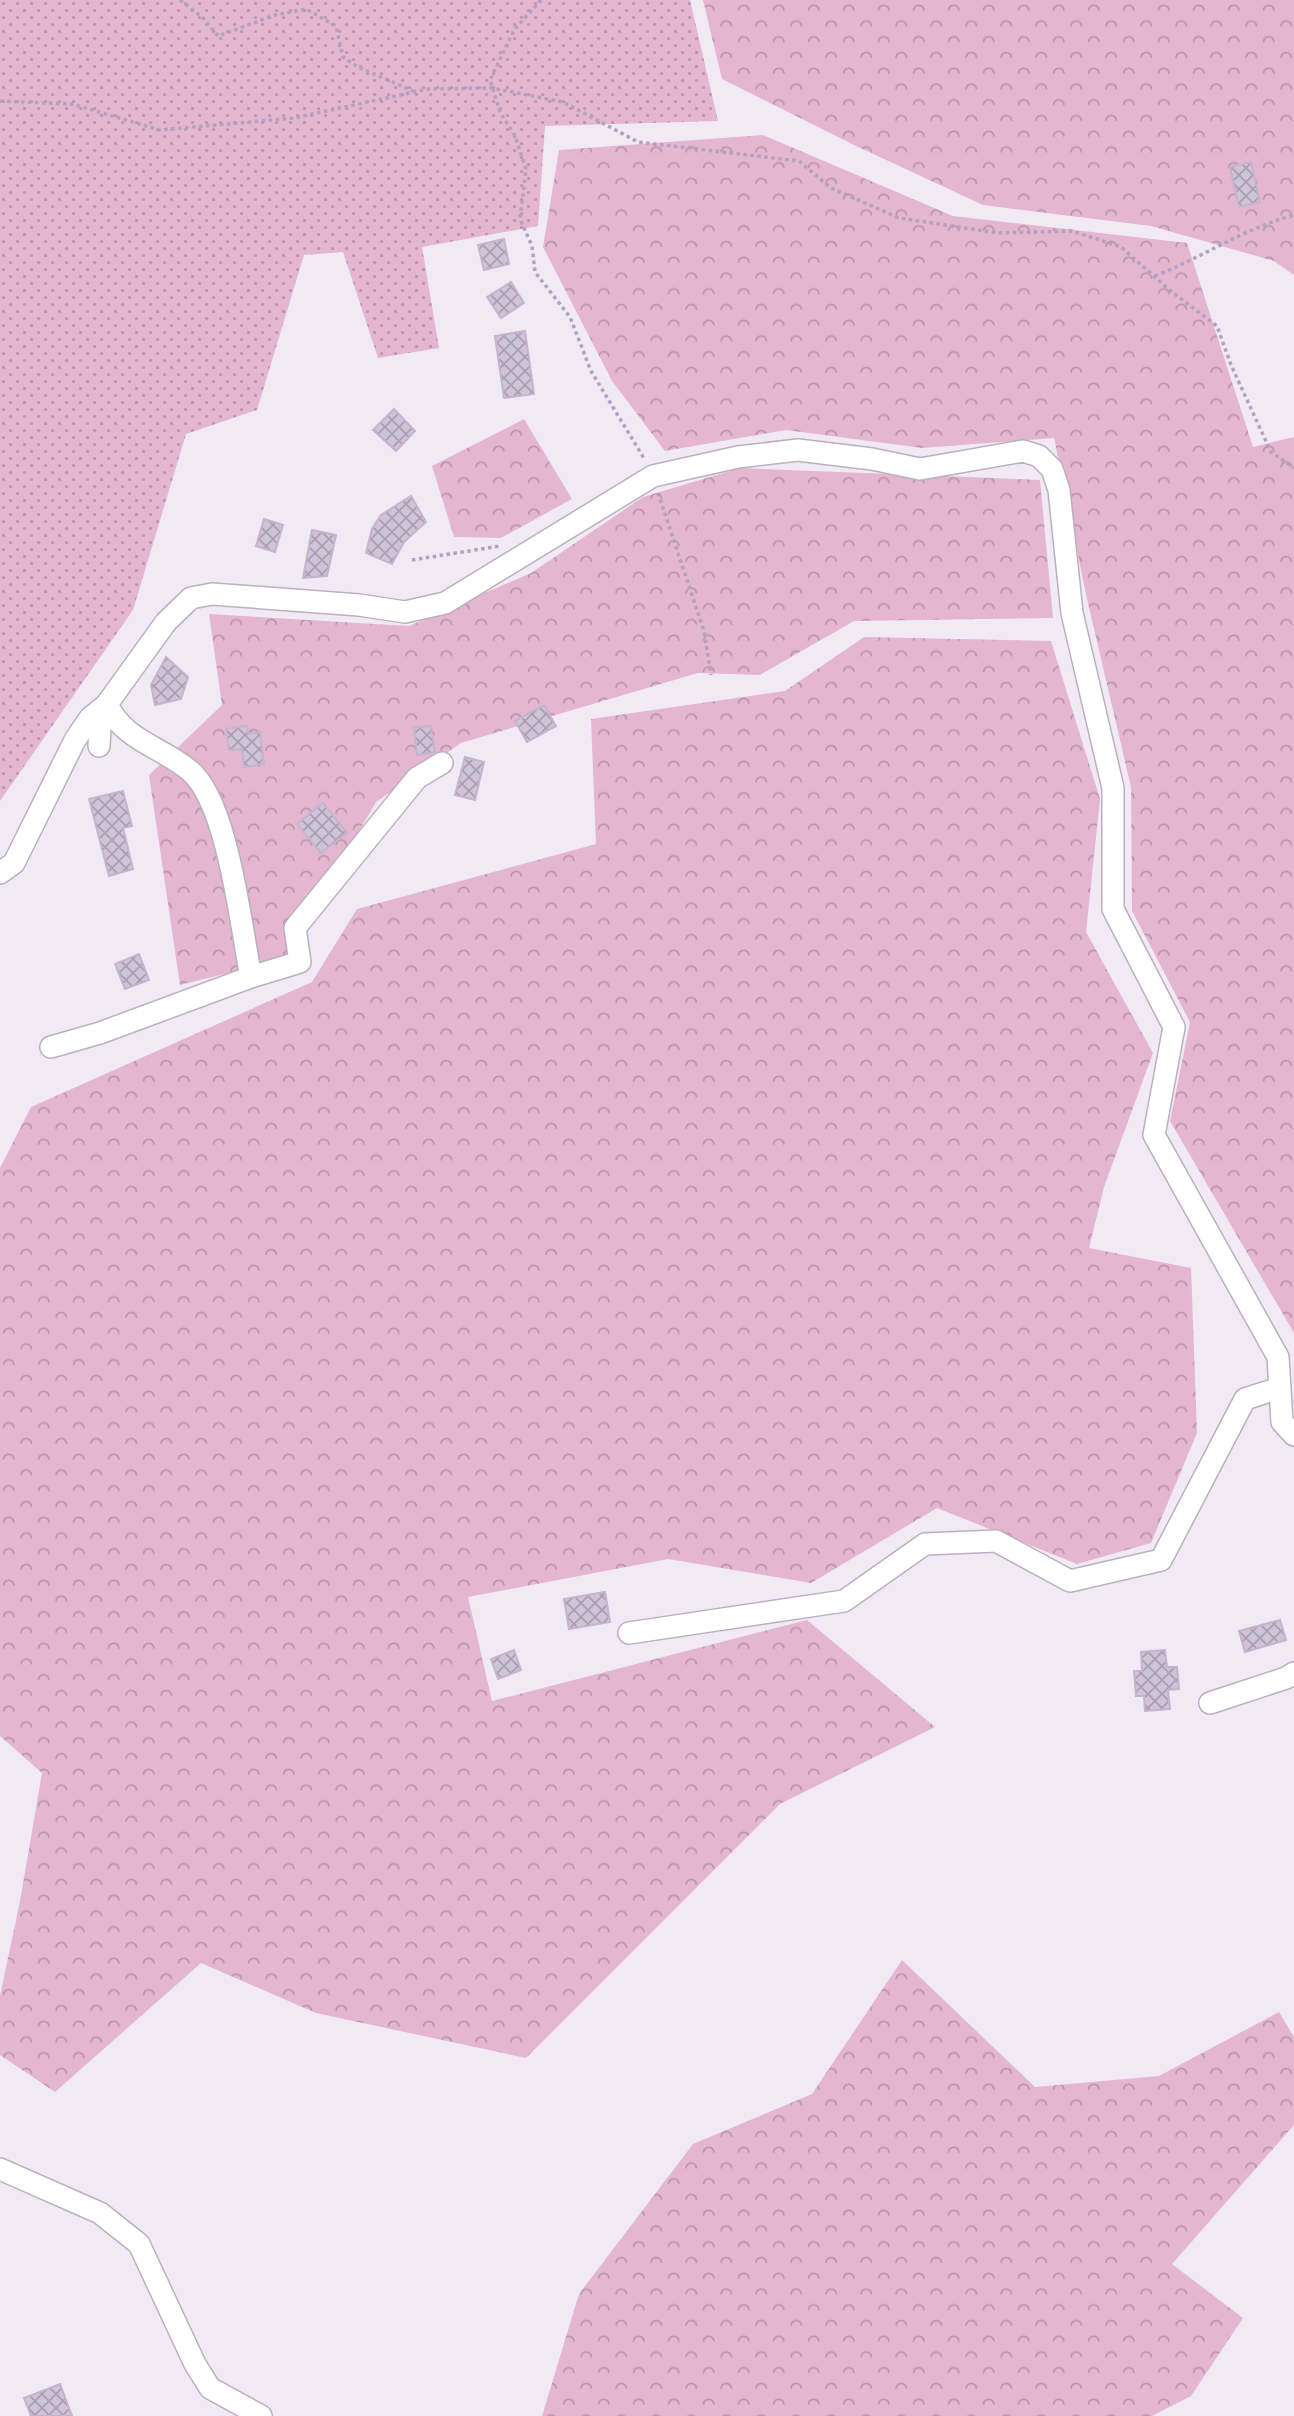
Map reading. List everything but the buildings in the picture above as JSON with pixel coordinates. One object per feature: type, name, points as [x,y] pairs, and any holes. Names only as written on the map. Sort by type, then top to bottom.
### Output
[{"type":"lane","points":[[0,873],[14,863],[75,740],[90,719],[107,704],[166,622],[191,598],[212,594],[359,605],[404,612],[444,603],[653,476],[738,457],[798,450],[872,459],[920,470],[1023,451],[1039,456],[1052,469],[1059,491],[1072,613],[1113,788],[1113,909],[1174,1027],[1154,1135],[1278,1357],[1282,1422],[1294,1435]]},
{"type":"lane","points":[[99,746],[100,729],[107,704]]},
{"type":"lane","points":[[107,704],[114,720],[142,741],[190,770],[207,793],[226,846],[251,978]]},
{"type":"lane","points":[[51,1047],[100,1033],[300,962],[295,928],[417,778],[442,763]]},
{"type":"lane","points":[[629,1633],[844,1601],[926,1544],[996,1541],[1070,1581],[1161,1560],[1245,1399],[1279,1388]]},
{"type":"lane","points":[[1210,1703],[1294,1673]]},
{"type":"lane","points":[[0,2169],[100,2213],[139,2244],[195,2364],[210,2388],[261,2416]]},
{"type":"path","points":[[180,0],[203,18],[218,36],[275,15],[306,9],[336,26],[343,57],[358,67],[414,92]]},
{"type":"path","points":[[541,0],[514,30],[490,80],[500,112],[515,136],[526,169],[520,219],[533,246],[535,272],[570,317],[591,371],[653,476],[704,631],[711,675]]},
{"type":"path","points":[[0,101],[72,104],[160,130],[294,118],[428,89],[492,88],[563,102],[638,142],[799,161],[831,188],[899,218],[999,233],[1072,231],[1121,247],[1217,326],[1231,365],[1271,452],[1294,468]]},
{"type":"path","points":[[1154,276],[1263,223],[1294,215]]},
{"type":"path","points":[[412,560],[509,544]]},
{"type":"green space","points":[[0,0],[690,0],[718,121],[545,126],[538,226],[422,247],[439,348],[378,358],[343,252],[304,255],[257,410],[186,434],[133,610],[0,801]]},
{"type":"green space","points":[[703,0],[1294,0],[1294,275],[1274,261],[1151,226],[983,205],[856,146],[722,79]]},
{"type":"green space","points":[[763,135],[953,216],[1187,243],[1253,447],[1294,437],[1294,1333],[1170,1121],[1190,1022],[1132,911],[1131,787],[1087,599],[1054,438],[922,448],[786,430],[665,451],[612,381],[543,247],[559,150]]},
{"type":"green space","points":[[524,419],[572,499],[501,538],[454,537],[432,466]]},
{"type":"green space","points":[[740,468],[1040,480],[1053,618],[854,621],[760,675],[698,673],[461,743],[376,802],[284,959],[180,985],[149,775],[222,705],[209,614],[409,626],[531,573],[643,497]]},
{"type":"green space","points":[[864,637],[1051,641],[1100,799],[1086,932],[1153,1053],[1104,1187],[1089,1248],[1191,1268],[1197,1433],[1151,1543],[1077,1564],[937,1508],[811,1583],[668,1559],[468,1597],[492,1701],[807,1620],[935,1727],[780,1804],[526,2058],[316,2013],[201,1963],[55,2092],[0,2055],[0,1996],[42,1773],[0,1736],[0,1168],[31,1107],[312,982],[357,909],[596,844],[591,719],[785,691]]},
{"type":"green space","points":[[902,1960],[1035,2087],[1159,2076],[1279,2012],[1294,2037],[1294,2125],[1172,2264],[1243,2318],[1191,2396],[1152,2416],[542,2416],[579,2294],[693,2144],[812,2094]]}]
